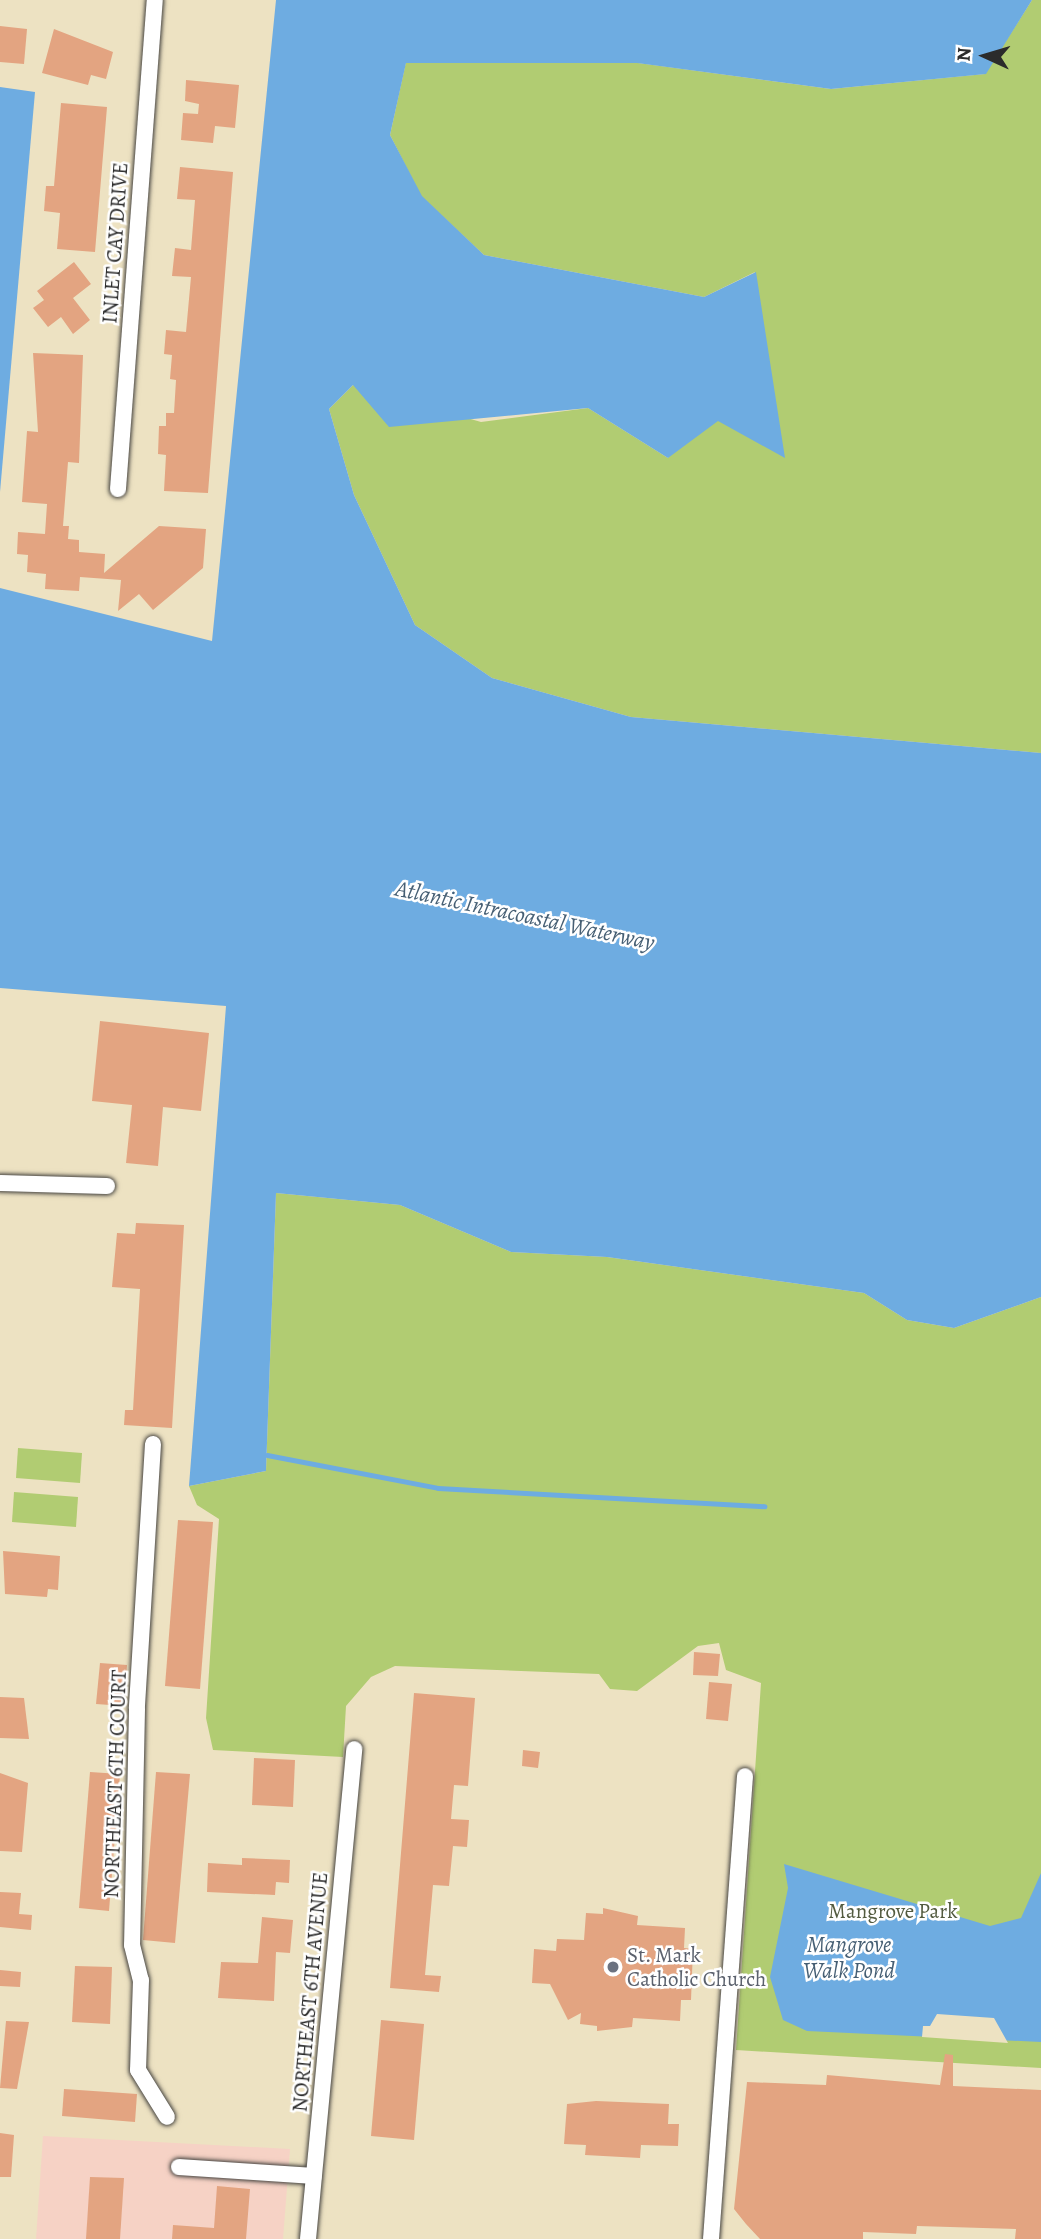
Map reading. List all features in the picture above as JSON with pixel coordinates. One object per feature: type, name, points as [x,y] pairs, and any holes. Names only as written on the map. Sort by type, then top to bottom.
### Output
[{"type":"street","name":"INLET CAY DRIVE","points":[[118,489],[155,0]]},
{"type":"street","points":[[0,1183],[107,1186]]},
{"type":"street","name":"NORTHEAST 6TH COURT","points":[[153,1444],[137,1709],[132,1945],[141,1980],[138,2070],[167,2117]]},
{"type":"street","name":"NORTHEAST 6TH AVENUE","points":[[308,2239],[355,1749]]},
{"type":"street","points":[[711,2239],[745,1776]]},
{"type":"street","points":[[179,2167],[314,2176]]},
{"type":"shaded area","points":[[43,2136],[290,2149],[283,2239],[36,2239]]},
{"type":"green space","points":[[1032,0],[1041,0],[1041,753],[631,717],[492,678],[415,625],[354,495],[329,409],[353,385],[481,422],[588,408],[668,458],[755,272],[704,297],[484,255],[421,196],[390,135],[406,62],[638,63],[831,89],[985,74]]},
{"type":"green space","name":"Mangrove Park","points":[[276,1193],[400,1205],[511,1252],[607,1257],[864,1293],[907,1320],[954,1328],[1041,1297],[1041,2068],[736,2050],[761,1683],[726,1670],[719,1643],[698,1646],[637,1691],[610,1689],[599,1674],[395,1666],[371,1677],[346,1706],[343,1757],[213,1750],[206,1718],[219,1519],[197,1505],[189,1486],[266,1471]]},
{"type":"green space","points":[[18,1448],[82,1453],[80,1483],[16,1478]]},
{"type":"green space","points":[[14,1492],[78,1497],[76,1527],[12,1522]]},
{"type":"water","name":"Atlantic Intracoastal Waterway","points":[[276,0],[1032,0],[986,74],[831,89],[637,63],[406,63],[390,135],[422,196],[484,255],[704,297],[756,272],[785,458],[718,421],[668,458],[588,408],[389,427],[353,385],[329,409],[354,495],[415,625],[492,678],[631,717],[1041,753],[1041,1297],[954,1328],[907,1320],[864,1293],[607,1257],[511,1252],[400,1205],[276,1193],[266,1471],[189,1486],[226,1006],[0,988],[0,588],[212,641]]},
{"type":"water","points":[[0,87],[35,92],[0,492]]},
{"type":"water","name":"Mangrove Walk Pond","points":[[784,1864],[990,1926],[1021,1918],[1041,1873],[1041,2042],[807,2031],[783,2020],[770,1977],[788,1888]]},
{"type":"pier","points":[[937,2014],[994,2018],[1008,2043],[922,2037],[923,2026],[930,2026]]},
{"type":"building","points":[[0,26],[27,29],[24,64],[0,62]]},
{"type":"building","points":[[54,29],[113,52],[106,79],[91,75],[88,85],[42,73]]},
{"type":"building","points":[[186,80],[239,85],[235,128],[215,126],[213,143],[181,140],[183,113],[198,114],[199,104],[185,101]]},
{"type":"building","points":[[61,103],[107,107],[95,252],[57,249],[60,213],[44,211],[46,186],[54,186]]},
{"type":"building","points":[[180,167],[233,172],[208,493],[164,491],[166,455],[158,454],[159,426],[166,426],[166,413],[174,413],[176,380],[170,379],[172,355],[164,354],[166,330],[186,332],[191,277],[172,276],[175,248],[191,250],[195,200],[177,199]]},
{"type":"building","points":[[74,262],[91,284],[73,298],[90,320],[73,334],[61,317],[48,327],[33,308],[44,300],[37,291]]},
{"type":"building","points":[[33,353],[83,355],[79,463],[68,462],[63,526],[69,526],[68,539],[79,540],[79,552],[105,554],[104,573],[159,526],[206,529],[203,568],[153,610],[139,594],[118,611],[121,580],[80,577],[79,591],[45,589],[46,574],[27,572],[28,555],[17,554],[18,532],[45,534],[47,504],[22,502],[27,431],[38,432]]},
{"type":"building","points":[[100,1021],[209,1033],[201,1111],[163,1107],[158,1166],[126,1163],[132,1105],[92,1101]]},
{"type":"building","points":[[136,1223],[184,1225],[172,1428],[124,1425],[125,1410],[133,1410],[140,1289],[112,1287],[117,1233],[135,1234]]},
{"type":"building","points":[[178,1520],[213,1522],[200,1689],[165,1686]]},
{"type":"building","points":[[3,1551],[60,1556],[58,1590],[48,1589],[47,1597],[5,1594]]},
{"type":"building","points":[[694,1652],[720,1654],[718,1676],[693,1675]]},
{"type":"building","points":[[100,1663],[127,1665],[124,1706],[96,1704]]},
{"type":"building","points":[[709,1682],[732,1684],[728,1721],[706,1719]]},
{"type":"building","points":[[414,1693],[475,1698],[468,1786],[454,1785],[451,1819],[469,1820],[467,1847],[453,1846],[449,1886],[433,1885],[425,1975],[441,1976],[439,1992],[390,1988]]},
{"type":"building","points":[[0,1697],[24,1698],[29,1739],[0,1738]]},
{"type":"building","points":[[523,1750],[540,1752],[538,1768],[522,1766]]},
{"type":"building","points":[[254,1758],[295,1760],[293,1807],[252,1805]]},
{"type":"building","points":[[90,1772],[120,1774],[109,1911],[79,1908]]},
{"type":"building","points":[[156,1772],[190,1774],[175,1943],[143,1940]]},
{"type":"building","points":[[0,1773],[28,1783],[22,1852],[0,1851]]},
{"type":"building","points":[[242,1858],[290,1860],[289,1883],[276,1882],[275,1895],[207,1892],[208,1863],[242,1865]]},
{"type":"building","points":[[0,1892],[21,1893],[19,1914],[32,1915],[31,1930],[0,1927]]},
{"type":"building","name":"St. Mark Catholic Church","points":[[603,1908],[638,1916],[637,1925],[685,1928],[684,1948],[693,1949],[691,2000],[681,2000],[680,2021],[633,2018],[632,2027],[597,2031],[597,2026],[580,2024],[581,2013],[568,2020],[550,1984],[532,1983],[534,1949],[556,1951],[557,1939],[584,1940],[586,1913],[603,1914]]},
{"type":"building","points":[[262,1917],[293,1920],[290,1953],[276,1952],[274,2001],[218,1998],[221,1962],[258,1963]]},
{"type":"building","points":[[75,1966],[112,1967],[110,2024],[72,2022]]},
{"type":"building","points":[[0,1970],[21,1972],[20,1987],[0,1986]]},
{"type":"building","points":[[381,2020],[424,2024],[414,2140],[371,2136]]},
{"type":"building","points":[[6,2021],[29,2022],[17,2089],[0,2088]]},
{"type":"building","points":[[945,2054],[953,2055],[953,2086],[1041,2090],[1041,2239],[1015,2239],[1016,2229],[917,2226],[916,2234],[863,2232],[863,2239],[760,2239],[734,2209],[747,2082],[826,2085],[827,2075],[940,2085]]},
{"type":"building","points":[[64,2089],[137,2094],[135,2122],[62,2116]]},
{"type":"building","points":[[596,2101],[669,2104],[668,2124],[679,2124],[678,2146],[641,2145],[640,2158],[585,2155],[586,2145],[564,2144],[567,2104]]},
{"type":"building","points":[[0,2133],[14,2135],[11,2177],[0,2177]]},
{"type":"building","points":[[90,2177],[124,2178],[120,2239],[86,2239]]},
{"type":"building","points":[[217,2186],[250,2189],[246,2239],[172,2239],[173,2225],[214,2228]]},
{"type":"waterway","points":[[267,1455],[438,1488],[765,1506]]},
{"type":"place","name":"St. Mark Catholic Church","points":[[613,1967]]}]
